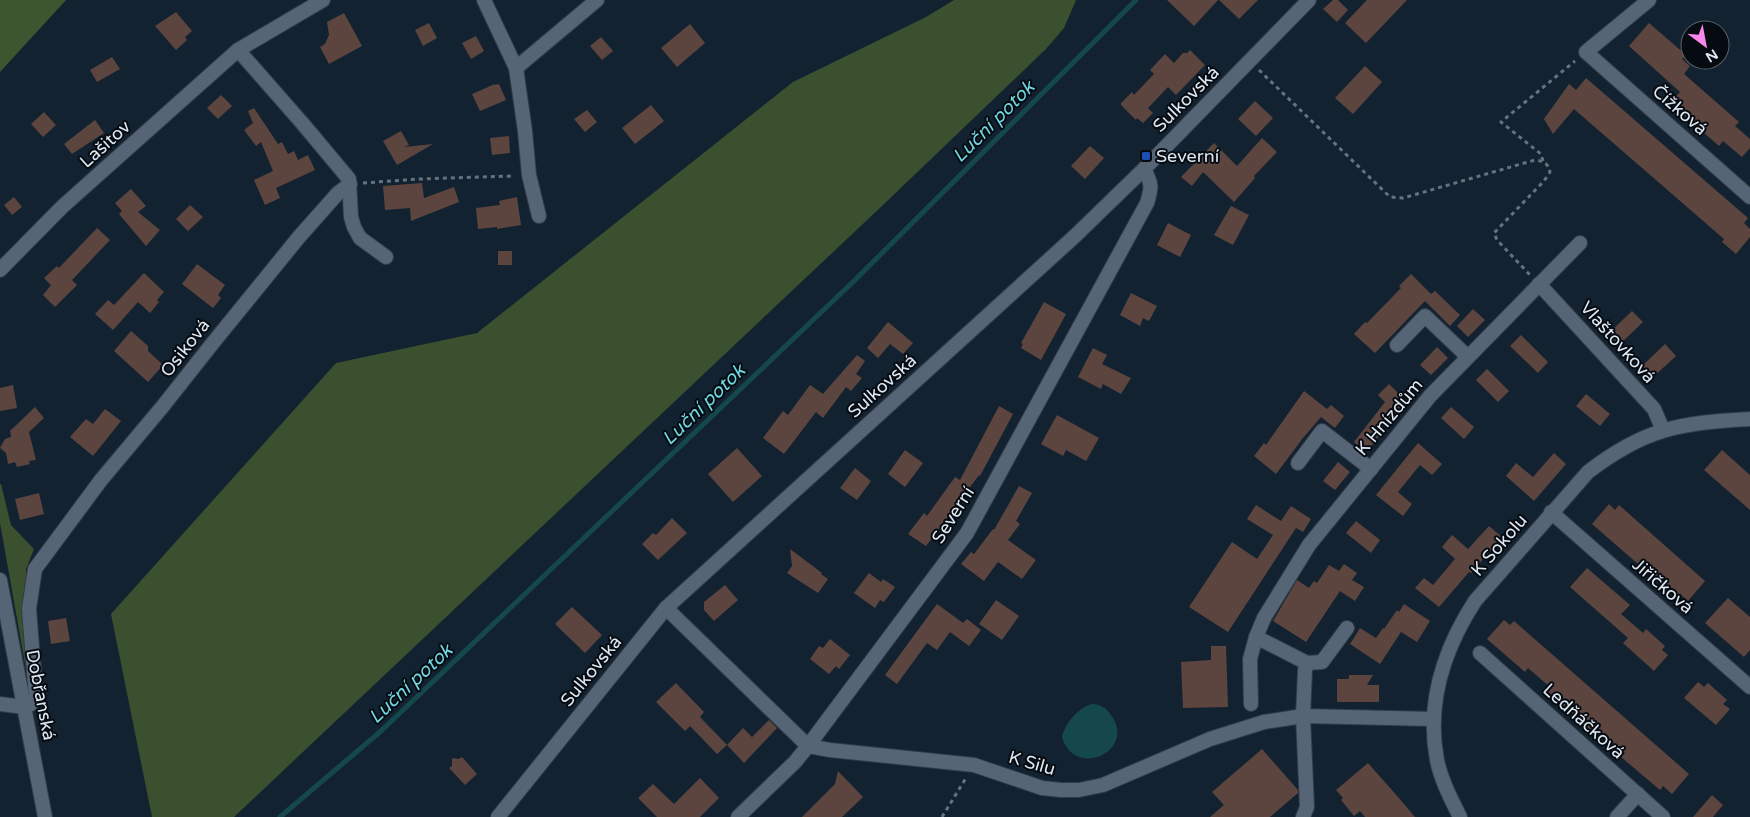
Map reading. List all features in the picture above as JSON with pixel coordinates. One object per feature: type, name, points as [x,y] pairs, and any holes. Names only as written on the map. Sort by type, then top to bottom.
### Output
[{"type":"street","name":"Lašitov","points":[[0,270],[62,207],[238,50],[323,0]]},
{"type":"street","points":[[484,0],[516,68],[526,131],[529,175],[539,216]]},
{"type":"street","points":[[516,68],[597,0]]},
{"type":"street","name":"Sulkovská","points":[[498,817],[666,608],[1075,236],[1144,169],[1309,0]]},
{"type":"street","points":[[1586,52],[1649,0]]},
{"type":"street","points":[[238,50],[349,179],[351,217],[354,227],[360,238],[386,257]]},
{"type":"street","name":"Čížková","points":[[1586,52],[1750,197]]},
{"type":"street","name":"Severní","points":[[738,817],[795,762],[808,746],[967,533],[1147,203],[1151,191],[1151,182],[1144,169]]},
{"type":"street","name":"Osiková","points":[[24,706],[31,704],[36,697],[29,609],[34,568],[101,480],[293,244],[338,193],[350,184]]},
{"type":"street","name":"K Hnízdům","points":[[1251,704],[1250,659],[1256,637],[1264,618],[1309,545],[1430,396],[1580,243]]},
{"type":"street","name":"Vlaštovková","points":[[1539,284],[1654,409],[1663,430]]},
{"type":"street","points":[[1398,345],[1426,316],[1468,357]]},
{"type":"street","name":"K Sokolu","points":[[1460,817],[1444,783],[1438,761],[1433,719],[1435,698],[1449,647],[1474,601],[1588,472],[1610,454],[1635,440],[1686,424],[1750,419]]},
{"type":"street","points":[[1298,463],[1322,431],[1371,469]]},
{"type":"street","name":"Jiřičková","points":[[1551,512],[1750,687]]},
{"type":"street","name":"Dobřanská","points":[[0,580],[45,817]]},
{"type":"street","points":[[666,608],[808,746]]},
{"type":"street","points":[[1256,637],[1307,663],[1322,662],[1347,628]]},
{"type":"street","name":"Ledňáčková","points":[[1480,653],[1664,817]]},
{"type":"street","points":[[1303,817],[1307,807],[1303,716],[1307,663]]},
{"type":"street","points":[[0,704],[24,706]]},
{"type":"street","name":"K Silu","points":[[808,746],[974,765],[1042,788],[1079,790],[1103,785],[1210,739],[1264,722],[1303,716],[1433,719]]},
{"type":"street","points":[[1617,817],[1638,794]]},
{"type":"path","points":[[1543,161],[1541,154],[1501,122],[1586,52]]},
{"type":"path","points":[[1249,61],[1390,197],[1403,198],[1535,160],[1543,161],[1548,165],[1550,172],[1544,181],[1494,233],[1497,240],[1539,284]]},
{"type":"path","points":[[350,184],[529,175]]},
{"type":"path","points":[[942,817],[974,765]]},
{"type":"shaded area","points":[[0,0],[66,0],[0,72]]},
{"type":"shaded area","points":[[954,0],[1076,0],[1064,28],[1046,49],[234,817],[152,817],[111,614],[336,363],[477,333],[793,82],[926,17]]},
{"type":"shaded area","points":[[0,484],[11,525],[34,549],[26,569],[29,686],[0,523]]},
{"type":"shaded area","points":[[1092,704],[1103,707],[1111,715],[1117,728],[1116,739],[1111,749],[1102,755],[1091,758],[1079,757],[1069,751],[1062,738],[1063,733],[1077,712]]},
{"type":"building","points":[[1167,0],[1218,0],[1194,26]]},
{"type":"building","points":[[1219,0],[1258,0],[1239,19]]},
{"type":"building","points":[[1333,0],[1338,0],[1348,10],[1337,22],[1323,9]]},
{"type":"building","points":[[1367,0],[1407,0],[1366,43],[1345,23]]},
{"type":"building","points":[[176,12],[192,31],[185,37],[187,40],[176,50],[155,26]]},
{"type":"building","points":[[344,13],[362,46],[329,64],[320,47],[325,44],[329,35],[327,22]]},
{"type":"building","points":[[429,23],[437,38],[423,46],[415,30]]},
{"type":"building","points":[[1649,23],[1680,50],[1680,70],[1687,70],[1684,74],[1739,122],[1735,126],[1750,139],[1750,148],[1742,157],[1723,141],[1719,146],[1670,103],[1680,92],[1629,46]]},
{"type":"building","points":[[690,24],[705,43],[677,67],[661,48]]},
{"type":"building","points":[[476,36],[484,51],[471,59],[462,43]]},
{"type":"building","points":[[601,37],[613,51],[602,60],[590,46]]},
{"type":"building","points":[[1190,50],[1205,65],[1176,95],[1168,87],[1148,108],[1153,113],[1143,123],[1137,118],[1136,120],[1121,103],[1132,92],[1134,95],[1154,74],[1150,70],[1165,54],[1174,63],[1183,53],[1187,53]]},
{"type":"building","points":[[112,57],[120,69],[97,82],[90,70]]},
{"type":"building","points":[[1365,66],[1382,82],[1353,114],[1335,98]]},
{"type":"building","points":[[1586,78],[1748,218],[1744,223],[1750,229],[1750,237],[1736,254],[1722,242],[1724,239],[1574,109],[1553,134],[1544,119],[1569,84],[1576,90]]},
{"type":"building","points":[[499,84],[506,100],[480,111],[472,94]]},
{"type":"building","points":[[221,95],[232,106],[218,119],[207,108]]},
{"type":"building","points":[[1255,101],[1273,118],[1256,136],[1238,119]]},
{"type":"building","points":[[651,105],[664,121],[635,144],[622,128]]},
{"type":"building","points":[[254,108],[278,144],[282,142],[288,154],[294,151],[298,160],[308,155],[315,170],[276,188],[280,198],[265,205],[254,180],[273,171],[261,142],[256,146],[244,130],[253,123],[248,111]]},
{"type":"building","points":[[587,110],[597,122],[585,132],[574,119]]},
{"type":"building","points":[[44,112],[56,125],[43,137],[31,124]]},
{"type":"building","points":[[95,120],[104,133],[72,154],[64,144]]},
{"type":"building","points":[[401,131],[409,145],[404,147],[433,144],[397,165],[383,141]]},
{"type":"building","points":[[509,136],[510,153],[492,155],[490,138]]},
{"type":"building","points":[[1262,138],[1277,152],[1254,176],[1255,178],[1234,202],[1203,172],[1192,186],[1181,177],[1214,143],[1237,166]]},
{"type":"building","points":[[1090,146],[1104,158],[1085,179],[1071,166]]},
{"type":"building","points":[[422,183],[424,198],[454,187],[459,202],[411,221],[410,208],[385,210],[383,186]]},
{"type":"building","points":[[131,189],[146,206],[138,212],[160,230],[146,246],[119,214],[122,211],[115,203]]},
{"type":"building","points":[[14,197],[22,207],[12,215],[4,205]]},
{"type":"building","points":[[517,197],[521,225],[497,229],[497,227],[478,229],[476,208],[500,205],[499,201]]},
{"type":"building","points":[[190,205],[203,217],[188,231],[176,219]]},
{"type":"building","points":[[1231,206],[1249,215],[1233,245],[1214,235]]},
{"type":"building","points":[[1168,223],[1191,235],[1180,257],[1157,245]]},
{"type":"building","points":[[97,228],[110,240],[72,280],[77,285],[55,307],[43,295],[51,285],[44,278],[57,266],[59,268]]},
{"type":"building","points":[[498,251],[512,251],[512,265],[498,265]]},
{"type":"building","points":[[197,264],[225,285],[218,295],[221,298],[213,308],[182,284]]},
{"type":"building","points":[[144,273],[164,292],[157,300],[159,302],[150,313],[138,302],[113,330],[95,314],[108,300],[114,305]]},
{"type":"building","points":[[1411,274],[1431,294],[1435,291],[1460,315],[1450,326],[1425,301],[1375,353],[1354,334],[1401,288],[1399,286]]},
{"type":"building","points":[[1131,293],[1157,306],[1149,321],[1143,318],[1140,326],[1120,315]]},
{"type":"building","points":[[1044,302],[1066,314],[1041,360],[1021,348],[1023,344],[1021,343]]},
{"type":"building","points":[[1473,309],[1485,320],[1468,337],[1457,326]]},
{"type":"building","points":[[1632,311],[1643,322],[1619,345],[1608,334]]},
{"type":"building","points":[[888,322],[913,343],[903,354],[890,344],[878,358],[867,348]]},
{"type":"building","points":[[131,331],[148,346],[148,351],[163,365],[148,382],[114,351]]},
{"type":"building","points":[[1521,335],[1548,362],[1538,373],[1510,346]]},
{"type":"building","points":[[1665,344],[1676,356],[1651,379],[1640,368]]},
{"type":"building","points":[[1437,347],[1448,358],[1431,375],[1420,365]]},
{"type":"building","points":[[1093,348],[1107,355],[1102,364],[1131,378],[1121,394],[1103,384],[1101,389],[1078,377]]},
{"type":"building","points":[[857,355],[865,361],[856,374],[862,378],[851,391],[846,387],[823,418],[816,412],[784,454],[763,438],[783,411],[788,415],[810,385],[823,394]]},
{"type":"building","points":[[1487,369],[1509,391],[1498,402],[1476,380]]},
{"type":"building","points":[[1389,384],[1406,401],[1380,428],[1383,431],[1368,450],[1363,445],[1361,448],[1354,442],[1385,402],[1378,395]]},
{"type":"building","points":[[13,385],[17,408],[0,411],[0,388]]},
{"type":"building","points":[[1304,391],[1327,409],[1331,405],[1344,416],[1335,428],[1321,417],[1276,474],[1254,456],[1264,443],[1266,445]]},
{"type":"building","points":[[1586,394],[1610,414],[1600,426],[1576,406]]},
{"type":"building","points":[[999,406],[1013,414],[980,476],[926,546],[908,534],[924,513],[927,516],[955,477],[960,480]]},
{"type":"building","points":[[35,407],[44,418],[29,432],[36,460],[29,461],[30,464],[17,467],[15,462],[8,464],[6,453],[0,448],[5,439],[11,437],[10,431]]},
{"type":"building","points":[[1451,407],[1474,427],[1464,439],[1441,418]]},
{"type":"building","points":[[105,409],[121,421],[93,456],[70,437],[86,419],[93,424]]},
{"type":"building","points":[[1057,415],[1099,438],[1086,461],[1066,450],[1063,456],[1041,444]]},
{"type":"building","points":[[1418,443],[1442,464],[1432,475],[1420,465],[1398,492],[1412,504],[1403,516],[1376,495]]},
{"type":"building","points":[[737,448],[762,476],[733,502],[708,474]]},
{"type":"building","points":[[905,450],[923,463],[905,487],[888,474]]},
{"type":"building","points":[[1722,450],[1750,475],[1750,510],[1704,470]]},
{"type":"building","points":[[1554,453],[1566,464],[1534,501],[1506,476],[1516,463],[1533,477]]},
{"type":"building","points":[[1338,462],[1350,472],[1335,490],[1323,481]]},
{"type":"building","points":[[855,468],[871,481],[857,500],[840,488]]},
{"type":"building","points":[[1019,486],[1032,493],[1016,521],[1020,524],[1008,540],[1036,560],[1022,579],[998,562],[984,581],[961,564],[971,552],[974,554],[994,530]]},
{"type":"building","points":[[39,493],[44,514],[20,520],[15,499]]},
{"type":"building","points":[[1609,504],[1615,510],[1619,505],[1705,581],[1688,601],[1680,594],[1676,597],[1592,524]]},
{"type":"building","points":[[1256,505],[1281,521],[1291,506],[1311,519],[1303,532],[1296,528],[1228,632],[1189,607],[1232,542],[1257,559],[1273,535],[1247,519]]},
{"type":"building","points":[[672,518],[687,533],[658,560],[642,544],[653,533],[656,535]]},
{"type":"building","points":[[1356,521],[1380,540],[1371,553],[1346,533]]},
{"type":"building","points":[[1489,526],[1502,537],[1439,607],[1415,588],[1424,578],[1433,585],[1455,559],[1442,547],[1452,535],[1468,549]]},
{"type":"building","points":[[790,549],[828,579],[818,593],[787,573],[792,566]]},
{"type":"building","points":[[1344,564],[1357,573],[1352,580],[1364,587],[1355,601],[1340,591],[1306,642],[1273,621],[1297,580],[1309,588],[1314,581],[1317,583],[1329,565],[1339,571]]},
{"type":"building","points":[[1587,568],[1630,605],[1621,614],[1643,633],[1646,629],[1665,646],[1662,650],[1668,655],[1654,671],[1623,643],[1628,638],[1570,587]]},
{"type":"building","points":[[869,573],[881,582],[883,579],[895,587],[884,602],[880,600],[875,608],[854,593]]},
{"type":"building","points":[[725,585],[738,600],[714,621],[704,610],[704,602]]},
{"type":"building","points":[[1728,598],[1750,617],[1750,650],[1744,657],[1705,623]]},
{"type":"building","points":[[996,600],[1019,616],[1002,640],[979,624]]},
{"type":"building","points":[[937,604],[963,623],[967,619],[981,630],[969,646],[950,632],[937,650],[927,643],[897,684],[885,675]]},
{"type":"building","points":[[1404,604],[1430,621],[1417,642],[1401,632],[1380,664],[1350,644],[1360,628],[1376,638],[1397,610],[1399,612]]},
{"type":"building","points":[[572,607],[602,635],[585,653],[555,624]]},
{"type":"building","points":[[66,618],[70,641],[51,644],[48,621]]},
{"type":"building","points":[[1504,620],[1510,625],[1514,621],[1689,774],[1672,794],[1663,786],[1660,790],[1621,757],[1625,753],[1604,734],[1600,738],[1547,691],[1550,687],[1528,668],[1525,672],[1487,639]]},
{"type":"building","points":[[830,639],[850,655],[839,669],[836,666],[829,674],[810,659],[819,646],[823,648]]},
{"type":"building","points":[[1211,646],[1226,646],[1228,707],[1183,708],[1181,662],[1211,660]]},
{"type":"building","points":[[1349,675],[1373,675],[1367,685],[1379,685],[1379,702],[1337,702],[1337,679],[1349,679]]},
{"type":"building","points":[[1698,682],[1704,687],[1708,683],[1727,700],[1723,704],[1730,709],[1716,725],[1684,698]]},
{"type":"building","points":[[676,683],[704,712],[700,717],[727,745],[717,754],[690,726],[685,731],[656,702]]},
{"type":"building","points":[[769,720],[777,728],[744,763],[727,745],[743,728],[752,737]]},
{"type":"building","points":[[1262,749],[1298,790],[1298,793],[1270,817],[1210,817],[1224,805],[1212,792]]},
{"type":"building","points":[[462,757],[477,774],[465,785],[449,768],[452,766],[452,758],[459,759]]},
{"type":"building","points":[[1368,763],[1415,817],[1365,817],[1360,811],[1354,816],[1341,800],[1343,798],[1336,790]]},
{"type":"building","points":[[838,771],[863,797],[842,817],[802,817],[835,784]]},
{"type":"building","points":[[700,778],[719,798],[700,817],[657,817],[638,798],[653,784],[674,804]]},
{"type":"building","points":[[1712,795],[1723,805],[1713,817],[1693,817]]},
{"type":"waterway","name":"Luční potok","points":[[280,817],[381,731],[855,280],[1136,0]]},
{"type":"place","name":"Severní","points":[[1146,156]]}]
